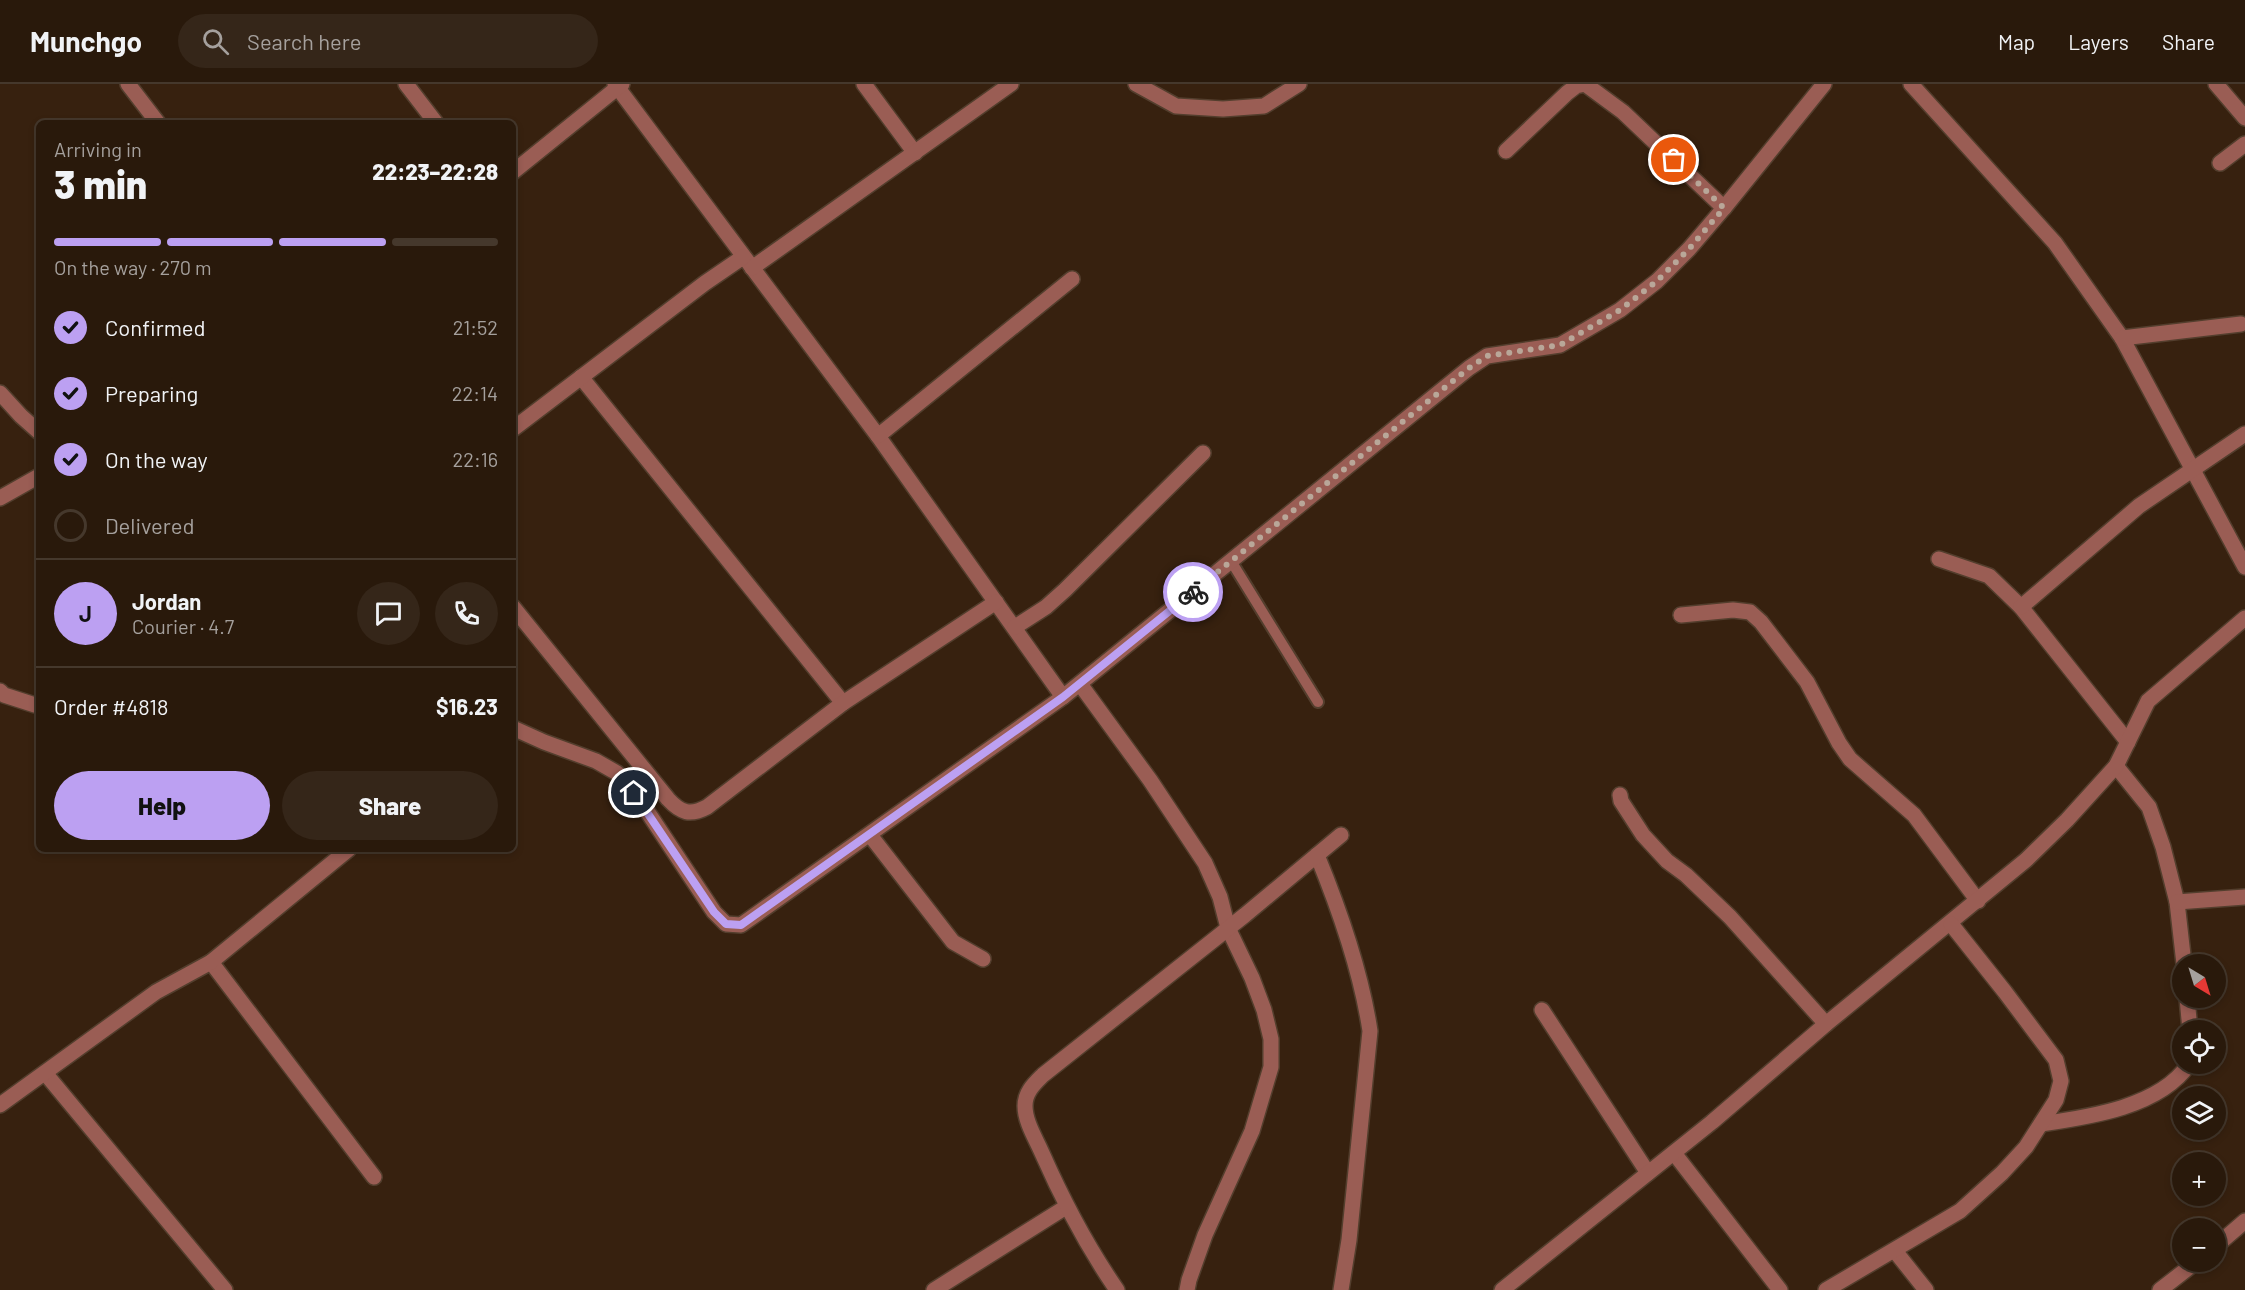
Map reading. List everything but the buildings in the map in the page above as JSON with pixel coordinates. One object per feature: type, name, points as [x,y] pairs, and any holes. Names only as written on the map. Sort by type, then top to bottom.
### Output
[{"type":"street","points":[[128,84],[156,120]]},
{"type":"street","points":[[406,84],[434,120]]},
{"type":"street","points":[[864,84],[915,153]]},
{"type":"street","points":[[1136,84],[1176,106],[1223,109],[1263,106],[1299,84]]},
{"type":"street","points":[[1506,151],[1567,93],[1576,86],[1585,84],[1623,112],[1724,208]]},
{"type":"street","points":[[516,729],[596,761],[617,773],[667,839],[695,885],[726,924],[741,925],[1063,697],[1478,362],[1487,356],[1560,345],[1620,310],[1657,281],[1689,249],[1824,84]]},
{"type":"street","points":[[1911,84],[2055,243],[2122,338],[2245,567]]},
{"type":"street","points":[[2216,84],[2245,118]]},
{"type":"street","points":[[516,170],[618,85],[878,436],[1063,697]]},
{"type":"street","points":[[516,427],[705,283],[748,262],[915,153],[1002,86]]},
{"type":"street","points":[[2220,163],[2245,144]]},
{"type":"street","points":[[878,436],[1072,279]]},
{"type":"street","points":[[2122,338],[2241,324]]},
{"type":"street","points":[[581,377],[843,703]]},
{"type":"street","points":[[0,393],[21,417],[36,430]]},
{"type":"street","points":[[2022,607],[2139,506],[2245,434]]},
{"type":"street","points":[[1015,627],[1046,607],[1065,590],[1203,453]]},
{"type":"street","points":[[0,498],[36,478]]},
{"type":"street","points":[[1939,559],[1989,576],[2022,607],[2128,742]]},
{"type":"street","points":[[516,611],[668,799],[685,813],[695,813],[707,807],[843,703],[996,602]]},
{"type":"street","points":[[1681,615],[1733,610],[1749,612],[1761,622],[1807,682],[1839,743],[1850,759],[1914,815],[1978,901]]},
{"type":"street","points":[[1502,1290],[1674,1153],[1826,1024],[1951,924],[2034,852],[2116,766],[2148,700],[2245,618]]},
{"type":"street","points":[[1080,684],[1156,789],[1205,863],[1220,897],[1228,928],[1252,978],[1264,1010],[1271,1039],[1271,1067],[1252,1131],[1205,1235],[1187,1290]]},
{"type":"street","points":[[0,690],[4,695],[36,704]]},
{"type":"street","points":[[2116,766],[2149,807],[2171,874],[2177,902],[2183,954]]},
{"type":"street","points":[[1620,795],[1621,801],[1643,835],[1667,861],[1686,875],[1730,917],[1826,1024]]},
{"type":"street","points":[[870,835],[953,942],[982,959]]},
{"type":"street","points":[[1117,1290],[1092,1253],[1066,1207],[1029,1122],[1025,1106],[1029,1090],[1043,1075],[1341,835]]},
{"type":"street","points":[[0,1105],[156,992],[211,962],[345,852]]},
{"type":"street","points":[[1317,855],[1333,894],[1350,948],[1366,1001],[1371,1031],[1351,1228],[1341,1290]]},
{"type":"street","points":[[2177,902],[2245,897]]},
{"type":"street","points":[[1826,1290],[1960,1211],[2008,1167],[2026,1147],[2056,1100],[2061,1081],[2056,1060],[1951,924]]},
{"type":"street","points":[[211,962],[374,1177]]},
{"type":"street","points":[[1542,1010],[1648,1173]]},
{"type":"street","points":[[45,1073],[225,1290]]},
{"type":"street","points":[[2041,1124],[2090,1117],[2159,1093],[2181,1074]]},
{"type":"street","points":[[1674,1153],[1780,1290]]},
{"type":"street","points":[[934,1290],[1066,1207]]},
{"type":"street","points":[[2226,1237],[2245,1221]]},
{"type":"street","points":[[1895,1251],[1926,1290]]},
{"type":"street","points":[[2160,1290],[2183,1272]]},
{"type":"lane","points":[[1231,561],[1318,702]]},
{"type":"way so far","points":[[1193,592],[1469,368],[1487,356],[1560,345],[1620,310],[1657,281],[1689,249],[1724,208],[1674,160]]},
{"type":"route","points":[[634,793],[714,912],[726,924],[741,925],[1063,697],[1193,592]]}]
